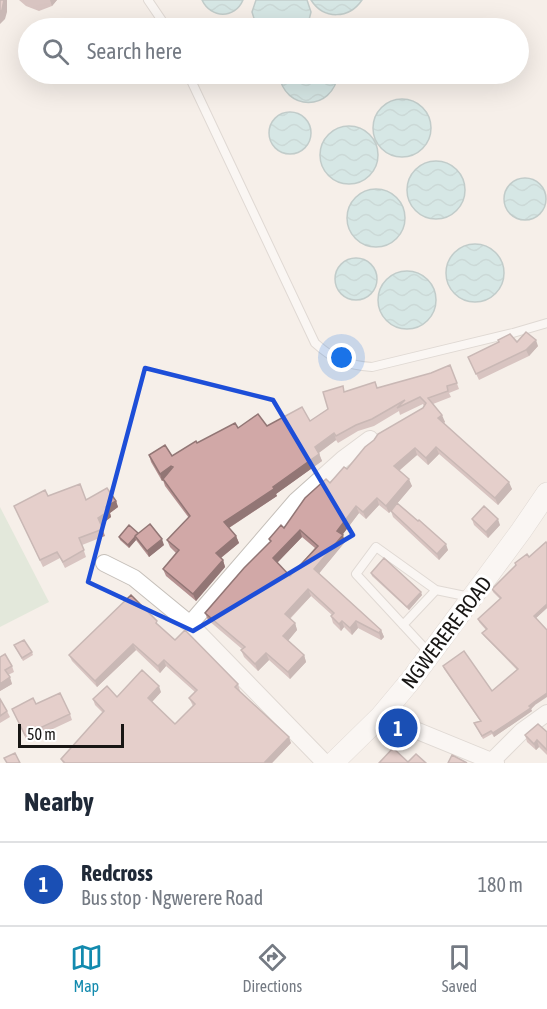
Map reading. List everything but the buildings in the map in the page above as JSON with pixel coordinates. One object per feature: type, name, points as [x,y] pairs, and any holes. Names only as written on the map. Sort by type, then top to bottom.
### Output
[{"type":"street","points":[[190,624],[296,501],[343,459],[375,436]]},
{"type":"street","name":"NGWERERE ROAD","points":[[333,763],[381,716],[430,655],[547,493]]},
{"type":"street","points":[[104,563],[134,578],[190,624],[325,763]]},
{"type":"street","points":[[381,716],[494,762],[522,731],[547,713]]},
{"type":"lane","points":[[148,0],[160,18]]},
{"type":"lane","points":[[193,84],[315,343],[330,357],[352,366],[372,367],[547,323]]},
{"type":"lane","points":[[430,655],[356,574],[376,547],[436,590],[472,598]]},
{"type":"lane","points":[[403,625],[436,590]]},
{"type":"highlighted area","points":[[145,368],[273,400],[353,535],[193,631],[88,582]]},
{"type":"green space","points":[[0,507],[49,602],[0,627]]},
{"type":"water","points":[[202,0],[243,0],[234,11],[223,14],[211,11]]},
{"type":"water","points":[[256,0],[307,0],[311,12],[310,18],[254,18],[252,12]]},
{"type":"water","points":[[311,0],[362,0],[350,11],[336,15],[316,7]]},
{"type":"water","points":[[282,84],[335,84],[327,95],[318,101],[308,102],[299,101]]},
{"type":"water","points":[[402,99],[413,101],[426,112],[431,128],[429,139],[418,152],[402,157],[391,155],[378,144],[373,128],[375,117],[386,104]]},
{"type":"water","points":[[290,112],[298,113],[305,118],[310,125],[310,141],[305,148],[298,153],[290,154],[282,153],[275,148],[270,141],[269,133],[270,125],[275,118],[282,113]]},
{"type":"water","points":[[349,126],[360,128],[373,139],[378,155],[376,166],[365,179],[349,184],[338,182],[325,171],[320,155],[322,144],[333,131]]},
{"type":"water","points":[[436,161],[447,163],[460,174],[465,190],[463,201],[452,214],[436,219],[425,217],[412,206],[407,190],[409,179],[420,166]]},
{"type":"water","points":[[525,178],[533,179],[540,184],[545,191],[545,207],[540,214],[533,219],[525,220],[517,219],[510,214],[505,207],[504,199],[505,191],[510,184],[517,179]]},
{"type":"water","points":[[376,189],[387,191],[397,197],[403,207],[405,218],[403,229],[397,239],[387,245],[376,247],[365,245],[355,239],[349,229],[347,218],[349,207],[355,197],[365,191]]},
{"type":"water","points":[[475,244],[486,246],[499,257],[504,273],[502,284],[491,297],[475,302],[464,300],[451,289],[446,273],[448,262],[459,249]]},
{"type":"water","points":[[356,258],[364,259],[371,264],[376,271],[376,287],[371,294],[364,299],[356,300],[348,299],[341,294],[336,287],[335,279],[336,271],[341,264],[348,259]]},
{"type":"water","points":[[407,271],[418,273],[431,284],[436,300],[434,311],[423,324],[407,329],[396,327],[383,316],[378,300],[380,289],[391,276]]},
{"type":"place","name":"Redcross","points":[[398,728]]}]
